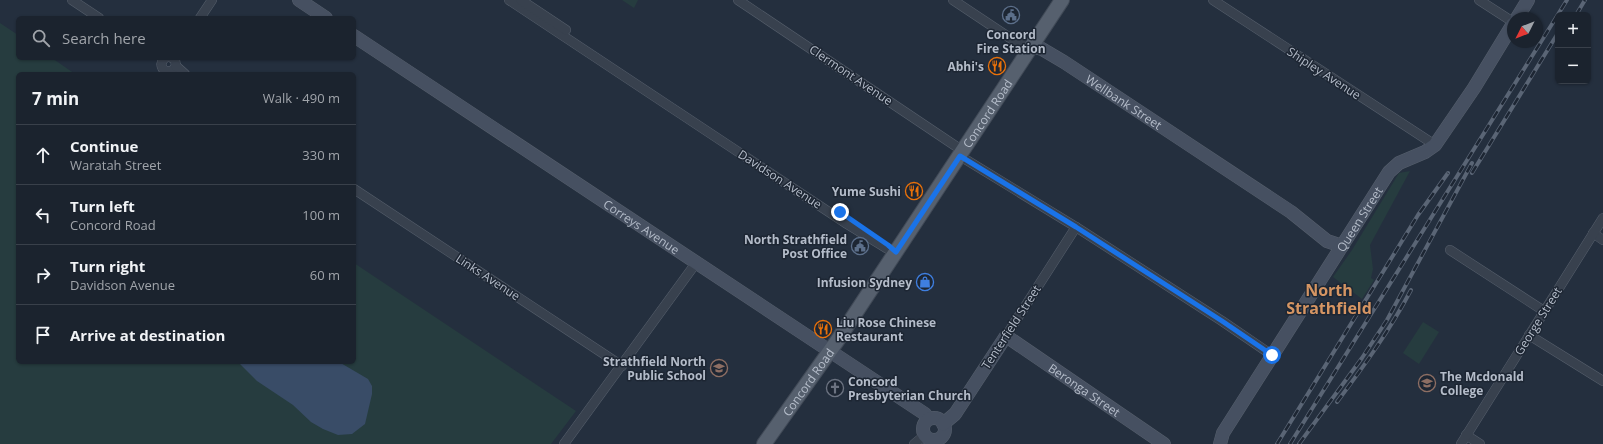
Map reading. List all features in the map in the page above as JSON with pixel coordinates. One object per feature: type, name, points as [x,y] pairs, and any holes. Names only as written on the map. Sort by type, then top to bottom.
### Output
[{"type":"main road","name":"Concord Road","points":[[764,444],[830,352],[1062,0]]},
{"type":"street","points":[[72,0],[96,16]]},
{"type":"street","points":[[201,16],[212,0]]},
{"type":"street","points":[[299,0],[323,16]]},
{"type":"street","name":"Davidson Avenue","points":[[509,0],[848,224],[886,248],[896,252]]},
{"type":"street","name":"Davidson Avenue","points":[[521,0],[808,191],[896,252]]},
{"type":"street","name":"Clermont Avenue","points":[[738,0],[962,153],[1272,355]]},
{"type":"street","name":"Wellbank Street","points":[[953,0],[1013,40],[1042,49],[1064,62],[1291,212],[1322,229],[1342,244]]},
{"type":"street","name":"Shipley Avenue","points":[[1213,0],[1435,145]]},
{"type":"street","points":[[1479,0],[1507,19]]},
{"type":"street","points":[[1521,12],[1528,0]]},
{"type":"street","name":"Queen Street","points":[[1212,444],[1215,440],[1221,438],[1342,244],[1394,167],[1404,160],[1431,149],[1435,145],[1474,88],[1507,33]]},
{"type":"street","name":"Correys Avenue","points":[[356,37],[924,414],[928,419]]},
{"type":"street","points":[[162,60],[164,70],[175,65],[183,72]]},
{"type":"street","name":"Links Avenue","points":[[356,190],[622,366]]},
{"type":"street","name":"Wellbank Street","points":[[1291,212],[1327,241],[1342,244]]},
{"type":"street","name":"George Street","points":[[1461,444],[1603,218]]},
{"type":"street","name":"Tenterfield Street","points":[[944,424],[955,414],[1076,227]]},
{"type":"street","points":[[1593,233],[1603,240]]},
{"type":"street","points":[[1327,241],[1330,244],[1334,258]]},
{"type":"street","points":[[1450,250],[1544,311]]},
{"type":"street","points":[[564,444],[696,263]]},
{"type":"street","points":[[1529,335],[1603,381]]},
{"type":"street","name":"Beronga Street","points":[[1006,336],[1164,444]]},
{"type":"street","points":[[914,444],[929,439],[938,439],[943,434],[944,424],[938,419],[928,419],[925,422],[923,428],[929,439]]},
{"type":"street","points":[[1466,435],[1480,444]]},
{"type":"green space","points":[[622,0],[638,0],[634,8]]},
{"type":"green space","points":[[0,23],[16,34],[16,60],[55,60],[72,72],[16,72],[16,364],[356,364],[356,264],[576,411],[551,444],[0,444]]},
{"type":"green space","points":[[1410,171],[1370,245],[1373,269],[1371,278],[1374,280],[1362,299],[1333,277],[1352,250],[1399,173]]},
{"type":"green space","points":[[1423,322],[1439,332],[1419,364],[1403,353]]},
{"type":"water","points":[[240,364],[342,364],[368,379],[372,386],[372,394],[365,424],[352,434],[338,435],[311,422],[293,405],[257,381]]},
{"type":"railway","points":[[1290,444],[1567,0]]},
{"type":"railway","points":[[1578,12],[1585,0]]},
{"type":"railway","points":[[1472,173],[1555,38]]},
{"type":"railway","points":[[1299,444],[1362,358],[1387,320],[1472,163]]},
{"type":"railway","points":[[1277,444],[1418,215],[1448,173]]},
{"type":"railway","points":[[1337,402],[1376,348],[1411,290]]},
{"type":"place","name":"Concord Fire Station","points":[[1011,15]]},
{"type":"place","name":"Abhi's","points":[[997,66]]},
{"type":"place","name":"Yume Sushi","points":[[914,191]]},
{"type":"place","name":"North Strathfield Post Office","points":[[860,246]]},
{"type":"place","name":"Infusion Sydney","points":[[925,282]]},
{"type":"place","name":"Liu Rose Chinese Restaurant","points":[[823,329]]},
{"type":"place","name":"Strathfield North Public School","points":[[719,368]]},
{"type":"place","name":"The Mcdonald College","points":[[1427,383]]},
{"type":"place","name":"Concord Presbyterian Church","points":[[835,388]]},
{"type":"district","name":"North Strathfield","points":[[1329,299]]},
{"type":"route","points":[[840,212],[896,252],[960,156],[1076,227],[1272,355]]}]
